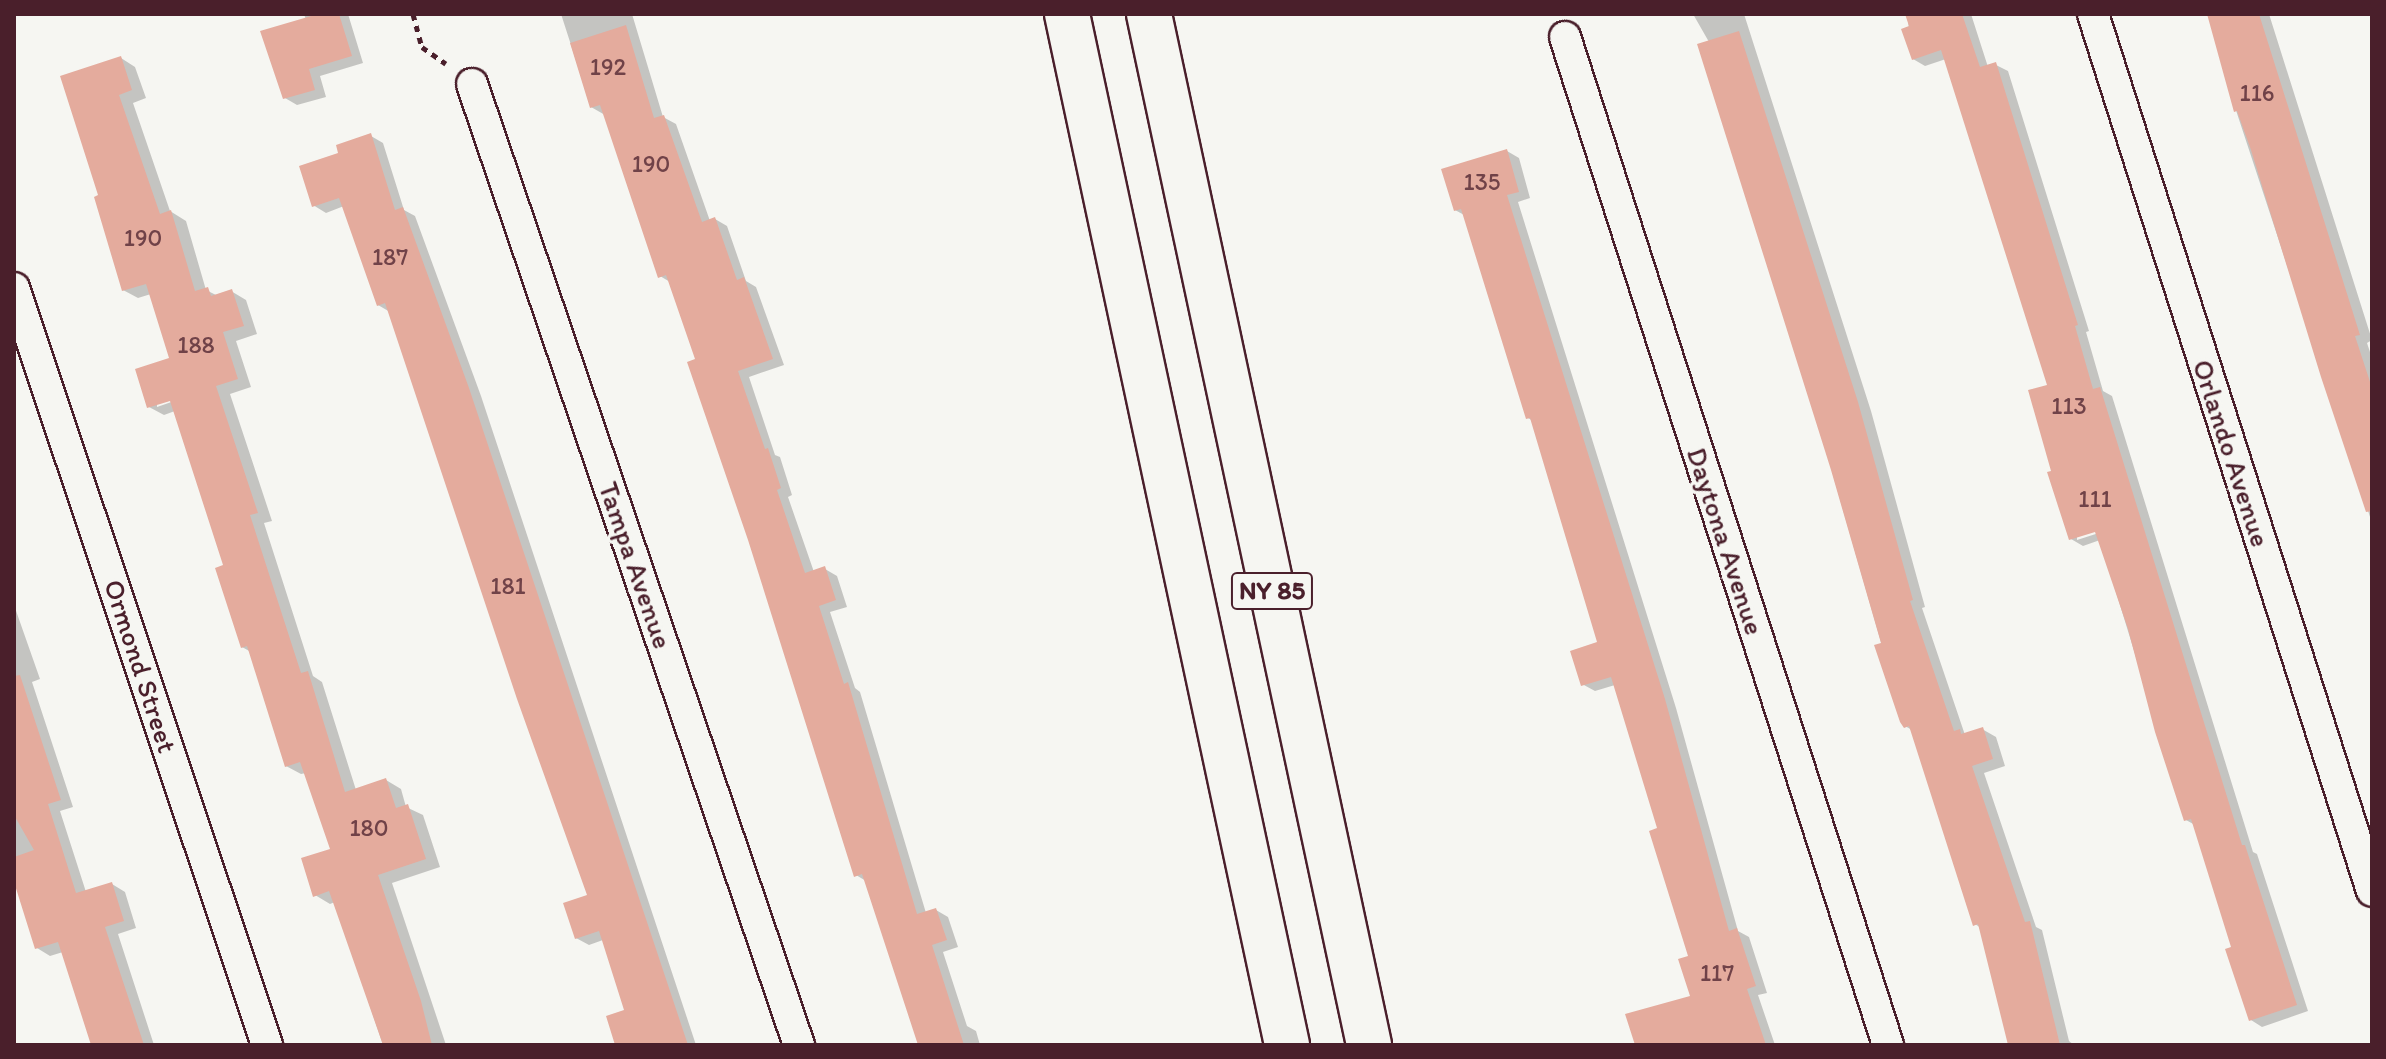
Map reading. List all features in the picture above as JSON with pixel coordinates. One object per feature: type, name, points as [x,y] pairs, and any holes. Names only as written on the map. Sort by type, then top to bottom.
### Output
[{"type":"highway","points":[[1048,14],[1115,236]]},
{"type":"highway","name":"NY 85","points":[[1067,14],[1287,1045]]},
{"type":"highway","name":"NY 85","points":[[1149,14],[1369,1045]]},
{"type":"highway","points":[[1160,14],[1175,136]]},
{"type":"street","name":"Orlando Avenue","points":[[2093,14],[2372,891]]},
{"type":"street","name":"Daytona Avenue","points":[[1565,37],[1888,1045]]},
{"type":"street","name":"Tampa Avenue","points":[[472,84],[799,1045]]},
{"type":"street","name":"Ormond Street","points":[[14,288],[267,1045]]},
{"type":"path","points":[[413,14],[422,47],[472,84]]},
{"type":"building","points":[[318,14],[339,14],[352,56],[309,69],[315,90],[283,99],[260,31]]},
{"type":"building","points":[[1905,14],[1962,14],[1980,67],[1996,62],[2078,325],[2075,326],[2093,389],[2100,387],[2242,845],[2245,845],[2297,1005],[2249,1021],[2225,949],[2231,947],[2191,819],[2184,821],[2155,732],[2128,629],[2095,532],[2069,540],[2047,472],[2051,471],[2028,390],[2047,385],[1941,50],[1912,60],[1901,29],[1909,26]]},
{"type":"building","points":[[2207,14],[2259,14],[2360,335],[2355,336],[2372,388],[2372,511],[2366,512],[2321,377],[2251,150],[2237,111],[2234,112]]},
{"type":"building","points":[[626,25],[654,118],[664,115],[702,222],[715,217],[737,280],[744,277],[773,359],[738,371],[765,449],[768,448],[781,488],[777,490],[805,573],[825,566],[836,600],[819,606],[844,684],[848,682],[917,914],[936,908],[947,940],[932,945],[964,1045],[918,1045],[862,874],[854,877],[748,540],[687,362],[695,359],[666,275],[658,278],[600,105],[590,108],[570,43]]},
{"type":"building","points":[[1739,31],[1858,402],[1913,600],[1910,601],[1954,731],[1960,729],[1961,734],[1983,727],[1993,759],[1972,766],[2025,922],[2030,921],[2060,1045],[2008,1045],[1978,924],[1973,926],[1909,726],[1904,728],[1900,722],[1874,645],[1881,643],[1831,470],[1697,44]]},
{"type":"building","points":[[121,56],[132,90],[119,95],[160,214],[171,210],[195,291],[208,287],[211,296],[232,289],[244,326],[223,332],[238,379],[216,386],[258,513],[250,515],[301,673],[308,671],[345,792],[386,778],[396,808],[408,804],[426,859],[378,875],[421,1001],[432,1045],[383,1045],[329,891],[313,897],[301,858],[330,849],[300,762],[285,767],[247,646],[241,648],[215,568],[223,565],[170,401],[147,408],[135,369],[169,358],[146,284],[122,291],[94,197],[98,195],[60,76]]},
{"type":"building","points":[[371,133],[395,210],[403,207],[469,388],[688,1045],[615,1045],[606,1016],[624,1010],[599,931],[575,939],[563,903],[587,895],[517,699],[385,303],[377,306],[339,198],[312,207],[299,166],[338,153],[336,145]]},
{"type":"building","points":[[1507,149],[1519,192],[1507,195],[1665,699],[1729,931],[1737,928],[1756,986],[1747,989],[1766,1045],[1635,1045],[1625,1014],[1690,996],[1678,959],[1688,956],[1649,831],[1657,828],[1611,677],[1581,686],[1570,651],[1597,642],[1530,418],[1526,419],[1461,209],[1454,211],[1441,169]]},
{"type":"building","points":[[20,675],[61,800],[48,804],[76,893],[112,882],[124,921],[105,927],[144,1045],[91,1045],[58,942],[35,949],[14,882],[14,857],[34,850],[14,815],[14,676]]}]
